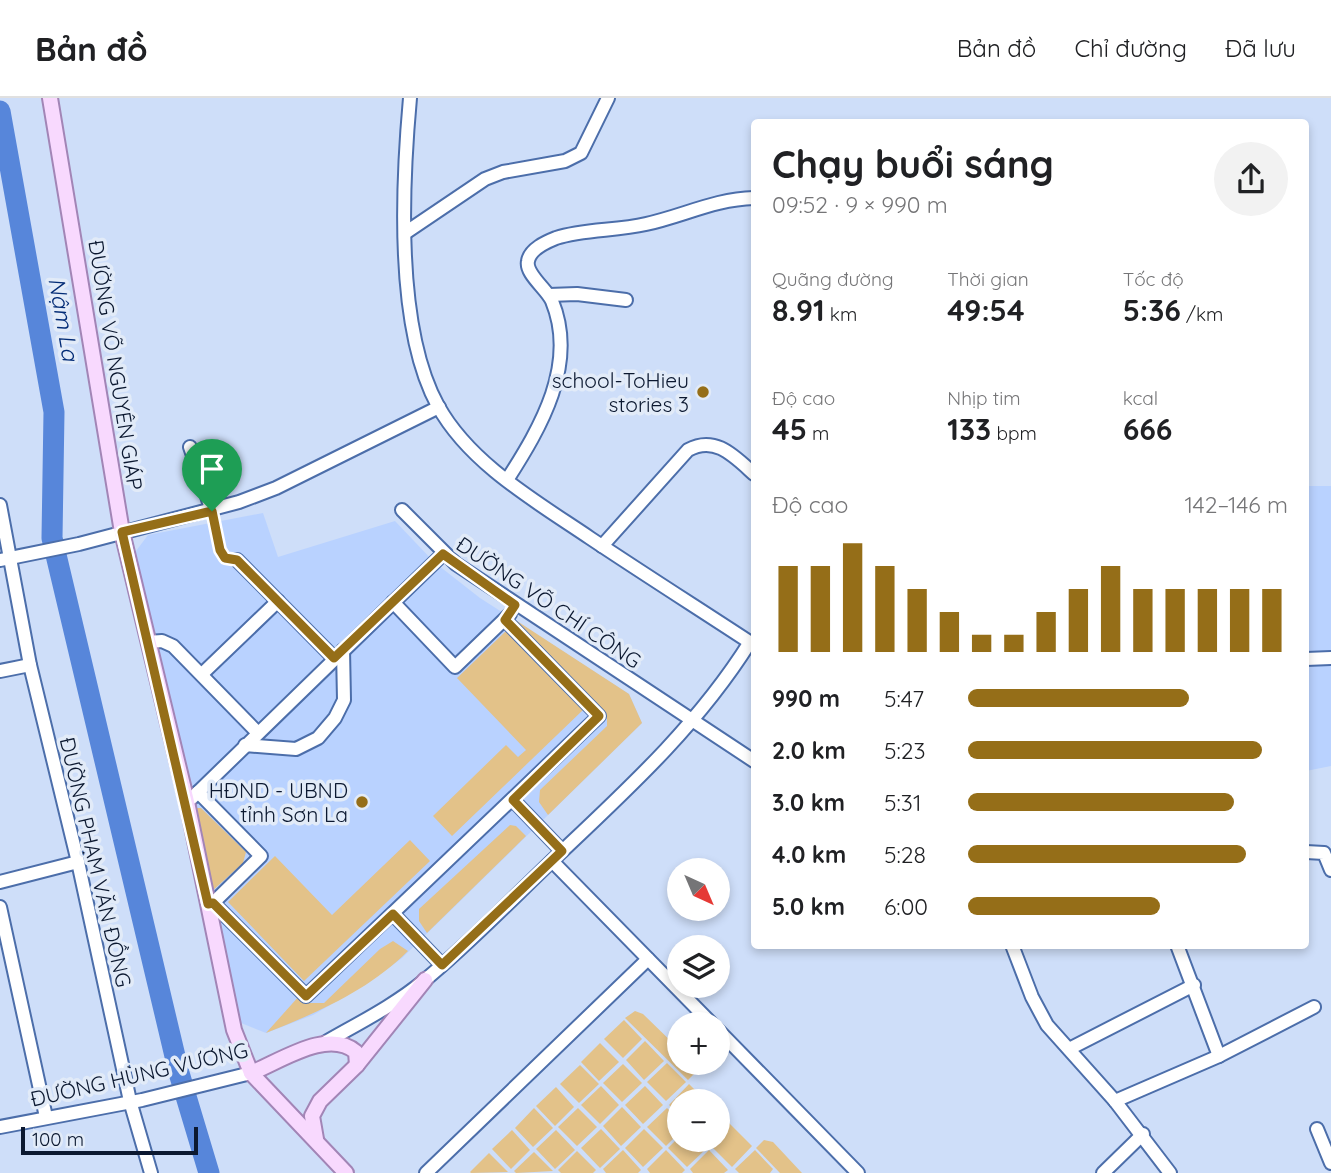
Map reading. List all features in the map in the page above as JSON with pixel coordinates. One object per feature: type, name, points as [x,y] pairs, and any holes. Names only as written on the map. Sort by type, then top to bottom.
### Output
[{"type":"main road","name":"ĐƯỜNG VÕ NGUYÊN GIÁP","points":[[50,98],[122,532],[148,642],[192,797],[234,1030],[251,1073],[346,1173]]},
{"type":"main road","points":[[318,1144],[312,1116],[320,1101],[356,1065],[425,980]]},
{"type":"main road","name":"ĐƯỜNG HÙNG VƯƠNG","points":[[251,1073],[326,1042]]},
{"type":"main road","points":[[326,1042],[345,1042],[356,1052],[356,1065]]},
{"type":"street","points":[[410,98],[405,233],[406,292],[425,371],[439,407],[465,440],[507,480],[751,643]]},
{"type":"street","points":[[405,233],[485,179],[503,172],[565,161],[581,153],[608,98]]},
{"type":"street","points":[[507,480],[533,435],[561,371],[561,338],[550,295],[528,269],[527,261],[536,248],[571,234],[647,224],[713,202],[751,198]]},
{"type":"street","points":[[550,295],[577,294],[626,300]]},
{"type":"street","points":[[10,558],[212,511],[276,488],[439,407]]},
{"type":"street","points":[[602,546],[677,461],[698,444],[715,444],[751,472]]},
{"type":"street","points":[[190,447],[212,511]]},
{"type":"street","name":"ĐƯỜNG PHẠM VĂN ĐỒNG","points":[[0,505],[30,664],[136,1100],[150,1173]]},
{"type":"street","name":"ĐƯỜNG VÕ CHÍ CÔNG","points":[[402,510],[443,554],[515,605],[751,759]]},
{"type":"street","points":[[443,554],[192,797],[261,856],[210,904],[306,996],[599,716],[505,620]]},
{"type":"street","points":[[237,560],[278,601],[339,654],[344,700],[335,718],[318,738],[296,749],[245,745]]},
{"type":"street","points":[[202,674],[278,601]]},
{"type":"street","points":[[393,602],[455,667],[505,620],[515,605]]},
{"type":"street","points":[[148,642],[162,641],[173,646],[258,733]]},
{"type":"street","name":"ĐƯỜNG HÙNG VƯƠNG","points":[[326,1042],[394,1003],[442,965],[665,754],[751,645]]},
{"type":"street","points":[[1309,659],[1331,658]]},
{"type":"street","points":[[0,671],[30,664]]},
{"type":"street","points":[[513,800],[562,851]]},
{"type":"street","points":[[1309,852],[1327,852],[1331,870]]},
{"type":"street","points":[[552,861],[700,1012]]},
{"type":"street","points":[[0,882],[78,862]]},
{"type":"street","points":[[0,907],[47,1117]]},
{"type":"street","points":[[393,914],[442,965]]},
{"type":"street","points":[[1014,949],[1032,997],[1047,1025],[1143,1134],[1170,1173]]},
{"type":"street","points":[[1179,949],[1219,1056]]},
{"type":"street","points":[[426,1173],[648,959]]},
{"type":"street","points":[[1069,1049],[1194,985]]},
{"type":"street","points":[[1115,1101],[1219,1056],[1314,1007]]},
{"type":"street","points":[[730,1042],[858,1173]]},
{"type":"street","name":"ĐƯỜNG HÙNG VƯƠNG","points":[[0,1127],[136,1100],[251,1073]]},
{"type":"street","points":[[1318,1129],[1331,1163]]},
{"type":"street","points":[[1103,1173],[1143,1134]]},
{"type":"path","points":[[212,511],[220,550],[225,558],[237,560]]},
{"type":"shaded area","points":[[1309,486],[1331,486],[1331,766],[1309,770]]},
{"type":"shaded area","points":[[263,513],[278,557],[395,521],[434,562],[480,598],[629,694],[642,723],[402,958],[368,983],[313,1015],[266,1033],[241,1023],[130,559],[148,535]]},
{"type":"shaded area","points":[[517,621],[629,694],[642,723],[548,815],[539,802],[540,790],[607,726],[607,719],[517,626]]},
{"type":"shaded area","points":[[506,631],[583,710],[452,836],[433,816],[506,745],[518,757],[526,750],[457,678]]},
{"type":"shaded area","points":[[201,808],[246,852],[243,863],[210,893],[190,813]]},
{"type":"shaded area","points":[[510,825],[516,826],[526,836],[427,933],[419,921],[419,909]]},
{"type":"shaded area","points":[[410,840],[430,861],[304,981],[228,902],[275,856],[332,915]]},
{"type":"shaded area","points":[[393,941],[408,951],[377,977],[323,1009],[266,1033],[300,995],[310,1003],[324,1003],[380,949]]},
{"type":"shaded area","points":[[635,1011],[643,1014],[667,1037],[667,1059],[625,1018]]},
{"type":"shaded area","points":[[624,1020],[642,1039],[623,1058],[604,1039]]},
{"type":"shaded area","points":[[645,1041],[664,1061],[644,1080],[626,1060]]},
{"type":"shaded area","points":[[600,1043],[619,1062],[599,1081],[581,1062]]},
{"type":"shaded area","points":[[667,1063],[667,1075],[679,1075],[686,1082],[679,1089],[667,1089],[666,1101],[647,1082]]},
{"type":"shaded area","points":[[623,1064],[642,1083],[622,1102],[603,1083]]},
{"type":"shaded area","points":[[580,1065],[599,1084],[579,1103],[560,1084]]},
{"type":"shaded area","points":[[601,1086],[619,1105],[600,1124],[581,1105]]},
{"type":"shaded area","points":[[645,1086],[663,1105],[643,1124],[625,1105]]},
{"type":"shaded area","points":[[556,1087],[574,1107],[555,1126],[536,1106]]},
{"type":"shaded area","points":[[622,1107],[641,1127],[621,1146],[603,1126]]},
{"type":"shaded area","points":[[534,1108],[553,1128],[533,1147],[515,1128]]},
{"type":"shaded area","points":[[578,1108],[597,1127],[577,1146],[558,1127]]},
{"type":"shaded area","points":[[667,1108],[666,1146],[647,1127]]},
{"type":"shaded area","points":[[730,1124],[752,1146],[732,1167],[717,1152],[730,1152]]},
{"type":"shaded area","points":[[601,1129],[620,1149],[600,1168],[581,1148]]},
{"type":"shaded area","points":[[644,1129],[663,1148],[643,1167],[625,1148]]},
{"type":"shaded area","points":[[512,1130],[530,1150],[511,1169],[492,1149]]},
{"type":"shaded area","points":[[556,1130],[575,1150],[555,1169],[536,1149]]},
{"type":"shaded area","points":[[764,1140],[773,1142],[802,1173],[780,1173],[756,1148]]},
{"type":"shaded area","points":[[623,1150],[641,1170],[638,1173],[606,1173],[603,1169]]},
{"type":"shaded area","points":[[666,1150],[685,1170],[682,1173],[650,1173],[647,1169]]},
{"type":"shaded area","points":[[755,1150],[773,1169],[770,1173],[739,1173],[735,1169]]},
{"type":"shaded area","points":[[577,1151],[596,1170],[593,1173],[561,1173],[558,1170]]},
{"type":"shaded area","points":[[534,1152],[553,1171],[516,1173],[514,1171]]},
{"type":"shaded area","points":[[672,1152],[703,1152],[687,1167]]},
{"type":"shaded area","points":[[707,1152],[711,1152],[728,1170],[724,1173],[693,1173],[690,1169]]},
{"type":"shaded area","points":[[489,1153],[508,1172],[471,1173],[470,1172]]},
{"type":"waterway","points":[[0,111],[54,412],[52,538],[179,1073],[209,1173]]},
{"type":"place","name":"school-ToHieu stories 3","points":[[703,392]]},
{"type":"place","name":"HĐND - UBND tỉnh Sơn La","points":[[362,802]]},
{"type":"route","points":[[212,511],[220,550],[225,558],[237,560],[334,658],[443,554],[515,605],[505,620],[599,716],[513,800],[562,851],[442,965],[393,914],[306,996],[213,903],[208,904],[187,802],[122,532],[212,511]]},
{"type":"water label","name":"Nậm La","points":[[64,319]]}]
